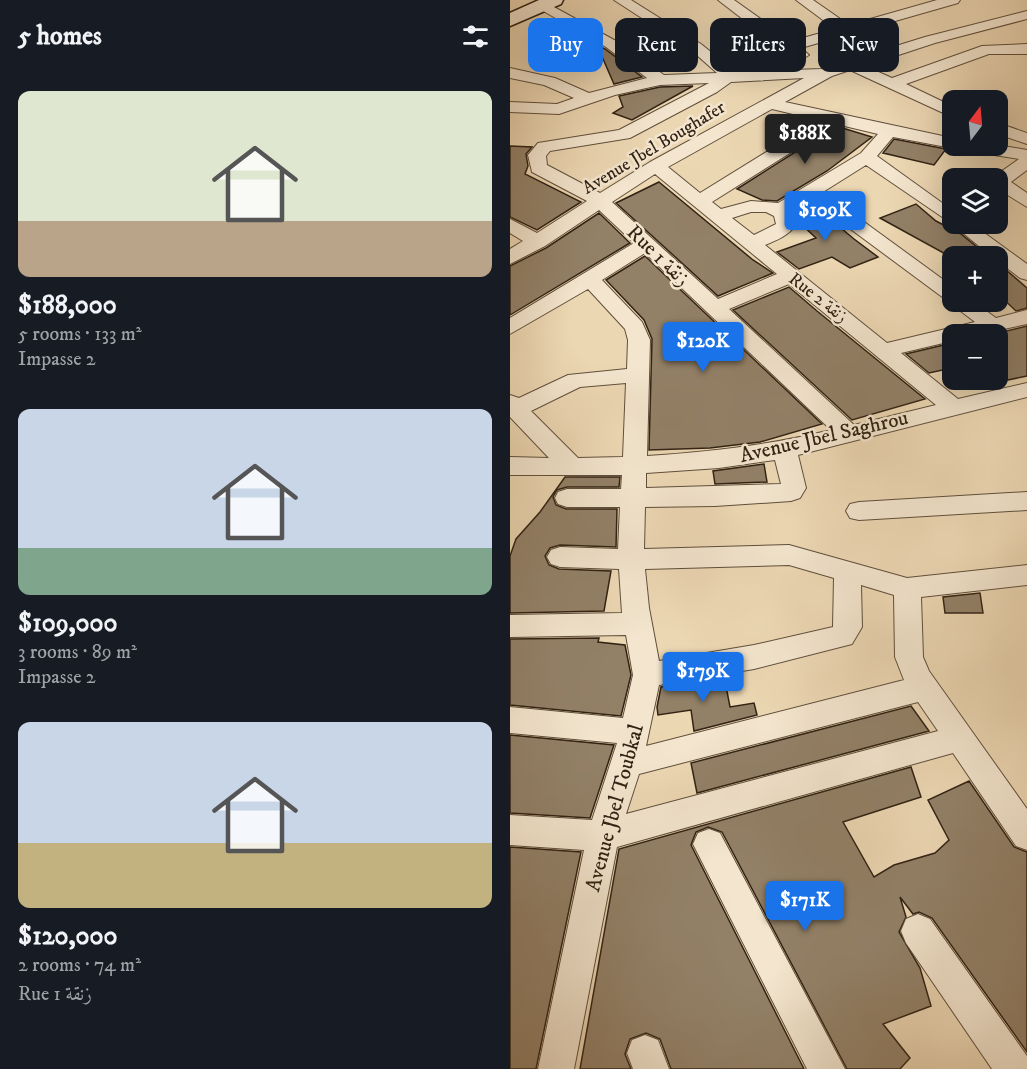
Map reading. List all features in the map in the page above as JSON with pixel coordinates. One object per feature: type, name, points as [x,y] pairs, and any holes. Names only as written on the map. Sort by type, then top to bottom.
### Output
[{"type":"street","points":[[621,0],[696,47],[730,75]]},
{"type":"street","points":[[725,0],[749,18]]},
{"type":"street","points":[[803,0],[829,18]]},
{"type":"street","points":[[887,18],[953,0]]},
{"type":"street","points":[[878,2],[894,16],[930,40]]},
{"type":"street","points":[[510,20],[549,3],[660,80]]},
{"type":"street","name":"Avenue Jbel Boughafer","points":[[899,50],[1027,15]]},
{"type":"street","points":[[894,84],[987,49],[1027,49]]},
{"type":"street","points":[[510,107],[553,110],[660,80],[828,72]]},
{"type":"street","name":"Avenue Jbel Boughafer","points":[[510,258],[656,166],[828,72]]},
{"type":"street","points":[[867,72],[942,107]]},
{"type":"street","points":[[510,73],[549,81],[590,99]]},
{"type":"street","points":[[668,112],[716,86],[730,75]]},
{"type":"street","points":[[768,103],[942,141]]},
{"type":"street","points":[[668,112],[714,134]]},
{"type":"street","name":"Rue 1 زنقة","points":[[668,112],[614,137],[544,147],[537,156],[538,168],[601,201],[645,245],[847,432]]},
{"type":"street","points":[[700,201],[833,118]]},
{"type":"street","points":[[719,217],[745,207],[780,210],[867,157],[889,131]]},
{"type":"street","points":[[1008,152],[1027,155]]},
{"type":"street","points":[[867,157],[942,211]]},
{"type":"street","points":[[1027,162],[999,182],[1027,201]]},
{"type":"street","name":"Rue 2 زنقة","points":[[656,166],[749,244],[885,350],[953,407]]},
{"type":"street","points":[[812,192],[942,288]]},
{"type":"street","points":[[749,244],[775,234],[786,225],[785,216],[780,210]]},
{"type":"street","points":[[510,225],[538,242]]},
{"type":"street","points":[[973,234],[1027,274]]},
{"type":"street","points":[[510,327],[645,245]]},
{"type":"street","points":[[714,308],[790,276]]},
{"type":"street","name":"Avenue Jbel Toubkal","points":[[556,1069],[603,836],[627,764],[647,675],[633,592],[632,559],[633,465],[639,340],[635,327],[589,278]]},
{"type":"street","points":[[975,312],[991,324],[1027,317]]},
{"type":"street","points":[[885,350],[942,336]]},
{"type":"street","points":[[573,468],[513,406],[576,380],[639,375]]},
{"type":"street","name":"Avenue Jbel Saghrou","points":[[510,466],[573,468],[633,465],[719,459],[785,450],[847,432],[1027,390]]},
{"type":"street","points":[[567,498],[633,499],[791,492],[794,488],[785,450]]},
{"type":"street","points":[[859,511],[1027,501]]},
{"type":"street","points":[[560,557],[632,559],[789,555],[906,588],[1027,574]]},
{"type":"street","points":[[647,675],[754,657],[842,636],[847,630],[847,573]]},
{"type":"street","points":[[906,588],[909,657],[923,687],[960,738],[1017,805],[1027,835]]},
{"type":"street","points":[[510,626],[639,624]]},
{"type":"street","points":[[627,764],[923,687]]},
{"type":"street","points":[[510,720],[635,732]]},
{"type":"street","points":[[510,830],[603,836],[693,809],[960,738]]},
{"type":"street","points":[[709,844],[827,1069]]},
{"type":"street","points":[[918,931],[1014,1069]]},
{"type":"building","points":[[603,48],[615,57],[615,72],[635,72],[642,77],[614,84],[603,59]]},
{"type":"building","points":[[693,86],[632,120],[613,113],[623,107],[619,96],[660,87]]},
{"type":"building","points":[[836,126],[872,137],[827,171],[777,201],[762,200],[737,189]]},
{"type":"building","points":[[894,139],[942,148],[942,154],[934,165],[883,153]]},
{"type":"building","points":[[510,146],[532,147],[526,154],[528,166],[525,174],[581,202],[537,230],[510,217]]},
{"type":"building","points":[[659,182],[753,260],[773,273],[718,296],[616,203]]},
{"type":"building","points":[[810,202],[878,257],[850,268],[832,257],[799,269],[777,252],[816,238],[797,220],[794,212]]},
{"type":"building","points":[[916,204],[942,224],[942,234],[961,234],[976,246],[942,246],[942,252],[880,218]]},
{"type":"building","points":[[599,213],[630,243],[510,315],[510,266],[546,248]]},
{"type":"building","points":[[645,256],[822,424],[760,442],[710,448],[649,450],[652,339],[644,320],[606,280]]},
{"type":"building","points":[[1008,272],[1027,288],[1027,308],[1016,311],[1008,303]]},
{"type":"building","points":[[789,287],[925,399],[852,420],[733,310]]},
{"type":"building","points":[[1027,326],[1027,376],[1008,380],[1008,331]]},
{"type":"building","points":[[942,345],[942,370],[929,373],[906,354]]},
{"type":"building","points":[[764,464],[767,482],[715,484],[713,471]]},
{"type":"building","points":[[565,477],[620,477],[619,487],[567,487],[557,490],[553,497],[556,505],[566,509],[617,509],[616,547],[560,545],[550,548],[545,556],[549,565],[559,569],[611,571],[604,611],[510,613],[510,556],[516,539],[540,512]]},
{"type":"building","points":[[980,593],[983,613],[945,613],[943,597]]},
{"type":"building","points":[[599,638],[598,642],[625,645],[631,675],[621,716],[510,705],[510,639]]},
{"type":"building","points":[[724,676],[730,707],[754,703],[757,715],[694,731],[691,710],[658,715],[657,707],[661,687]]},
{"type":"building","points":[[911,706],[929,731],[697,793],[691,763]]},
{"type":"building","points":[[510,735],[614,745],[590,818],[510,813]]},
{"type":"building","points":[[911,767],[921,797],[843,822],[874,877],[894,865],[935,853],[949,840],[928,800],[969,781],[1014,847],[1027,852],[1027,1052],[932,918],[919,912],[913,914],[900,897],[906,917],[899,932],[920,968],[931,1006],[883,1024],[910,1058],[900,1069],[847,1069],[722,832],[708,827],[696,832],[691,845],[804,1069],[671,1069],[660,1039],[646,1033],[630,1039],[625,1054],[631,1069],[580,1069],[619,849]]},
{"type":"building","points":[[510,847],[581,852],[536,1069],[510,1069]]}]
